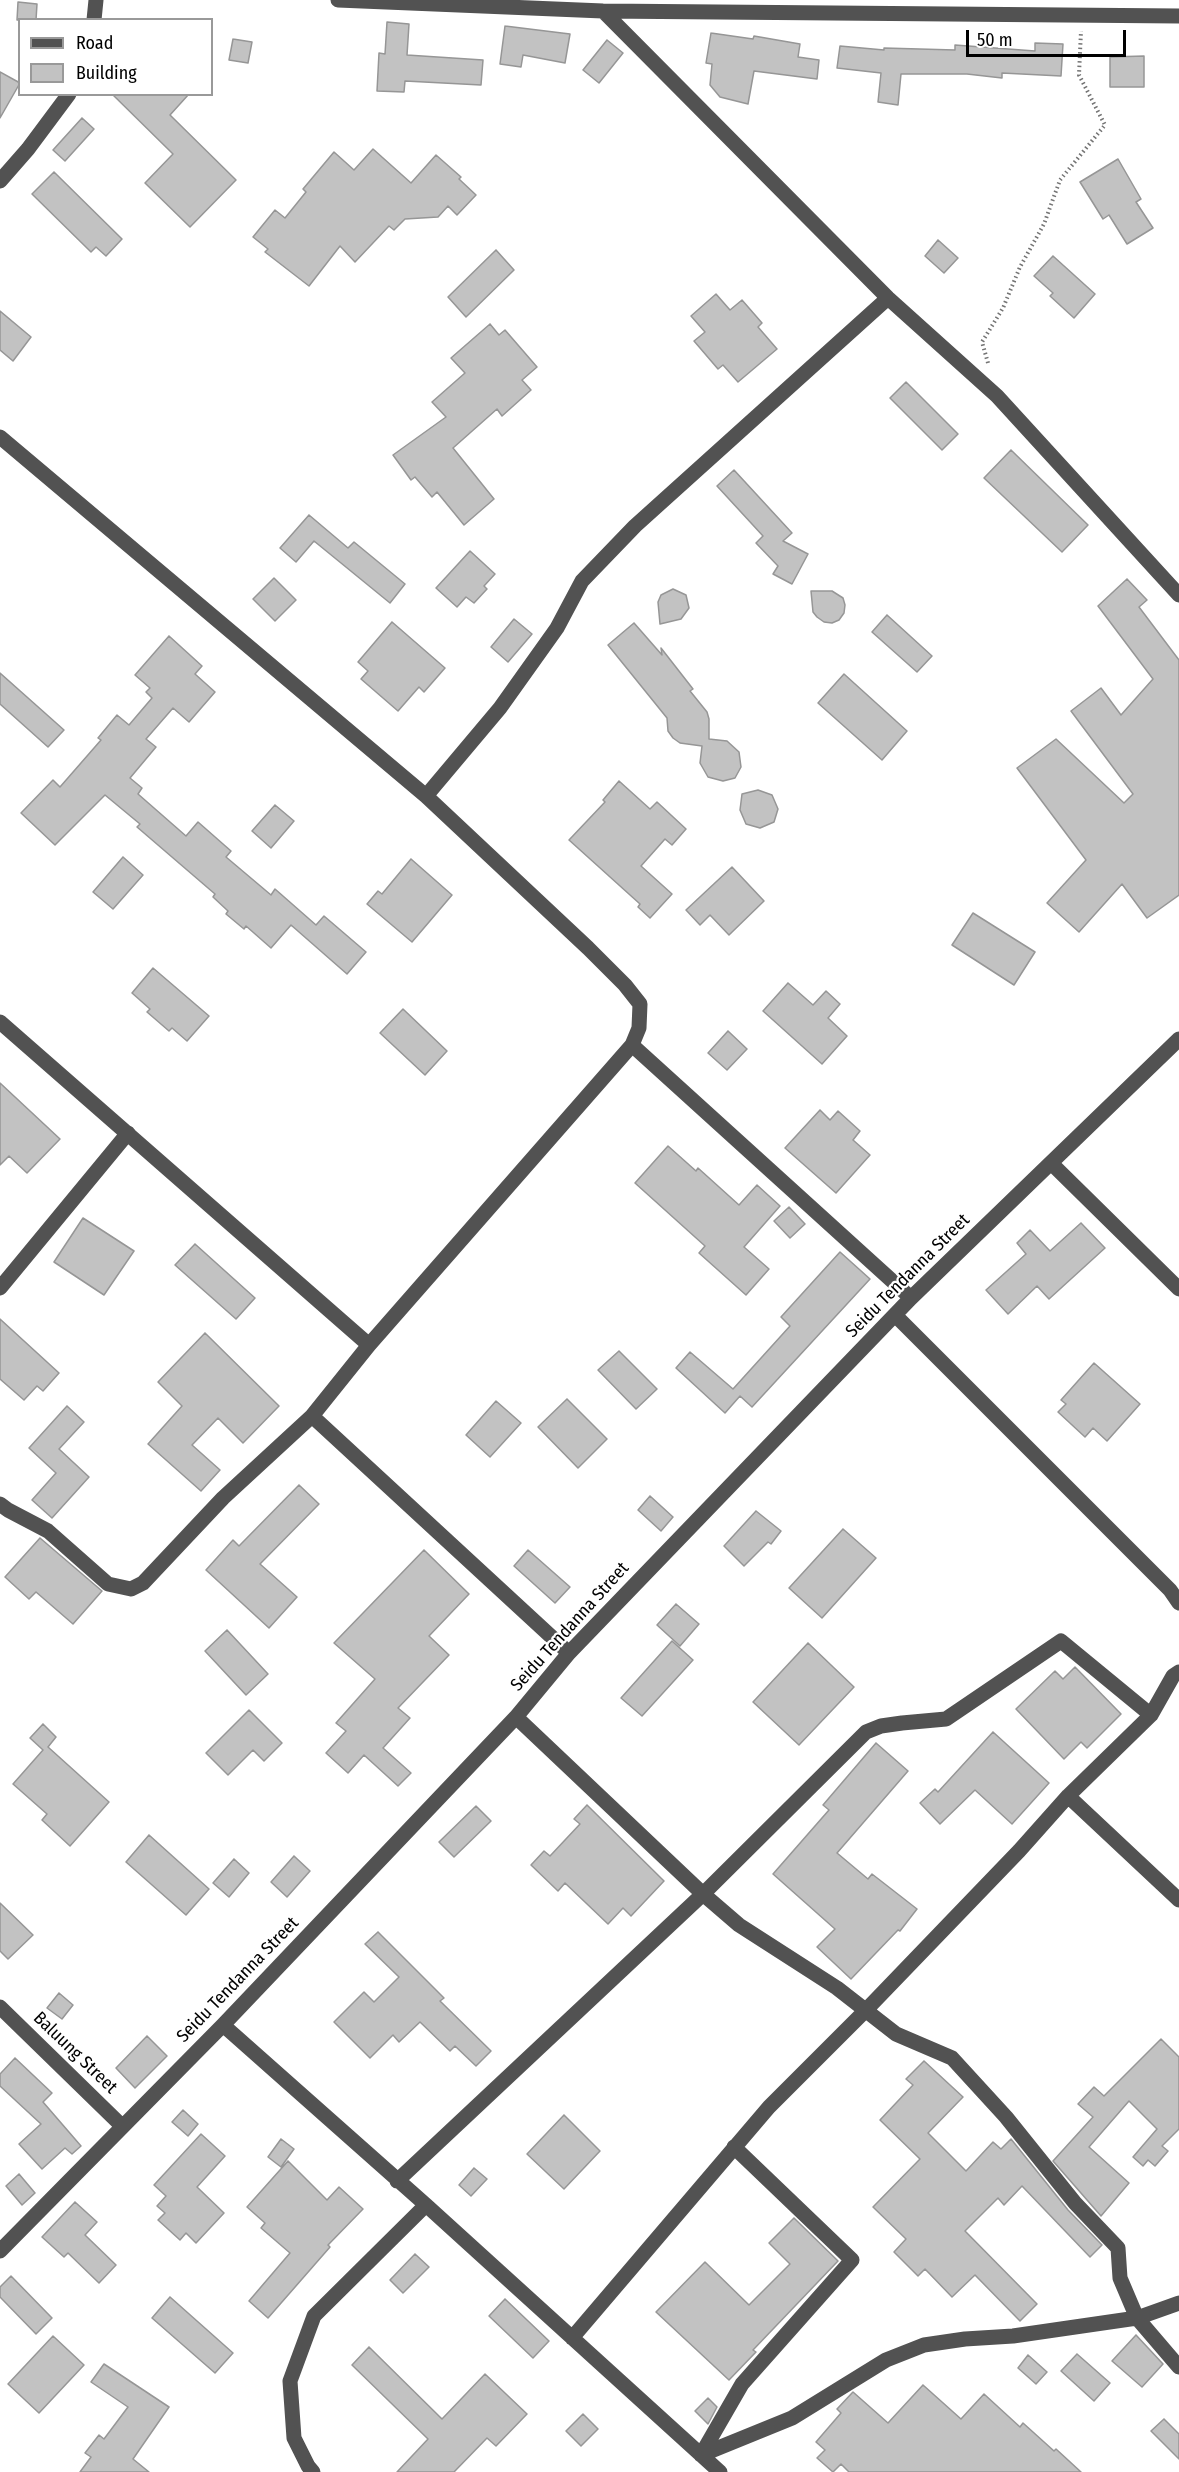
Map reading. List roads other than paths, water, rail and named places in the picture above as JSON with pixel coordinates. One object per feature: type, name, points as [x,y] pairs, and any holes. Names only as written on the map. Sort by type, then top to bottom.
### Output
[{"type":"street","points":[[94,18],[96,0]]},
{"type":"street","points":[[338,0],[603,11],[1082,17],[1179,16]]},
{"type":"street","points":[[603,11],[888,298],[998,396],[1179,595]]},
{"type":"street","points":[[0,181],[28,149],[68,96]]},
{"type":"street","points":[[426,796],[506,699],[557,628],[582,581],[635,526],[888,298]]},
{"type":"street","points":[[0,437],[426,796],[625,985],[640,1004],[639,1028],[632,1046],[369,1345],[312,1416],[223,1498],[143,1583],[131,1589],[108,1584],[48,1531],[0,1504]]},
{"type":"street","points":[[0,1022],[369,1345]]},
{"type":"street","name":"Seidu Tendanna Street","points":[[0,2251],[223,2025],[516,1717],[568,1653],[911,1298],[1179,1039]]},
{"type":"street","points":[[632,1046],[911,1298]]},
{"type":"street","points":[[0,1288],[128,1133]]},
{"type":"street","points":[[1051,1163],[1179,1289]]},
{"type":"street","points":[[895,1315],[1170,1590],[1179,1603]]},
{"type":"street","points":[[312,1416],[568,1653]]},
{"type":"street","points":[[397,2181],[703,1894],[867,1732],[881,1726],[946,1719],[1061,1641],[1151,1715]]},
{"type":"street","points":[[572,2338],[769,2107],[1019,1851],[1068,1796],[1151,1715],[1173,1676],[1179,1672]]},
{"type":"street","points":[[516,1717],[703,1894],[739,1924],[837,1988],[896,2034],[952,2058],[1006,2117],[1074,2203],[1118,2248],[1120,2278],[1137,2318],[1179,2367]]},
{"type":"street","points":[[1068,1796],[1179,1900]]},
{"type":"street","name":"Baluung Street","points":[[0,2007],[122,2126]]},
{"type":"street","points":[[223,2025],[426,2205],[720,2472]]},
{"type":"street","points":[[701,2456],[742,2384],[852,2260],[734,2147]]},
{"type":"street","points":[[313,2472],[294,2438],[290,2381],[314,2316],[426,2205]]},
{"type":"street","points":[[701,2456],[792,2418],[886,2360],[924,2345],[965,2339],[1013,2336],[1137,2318],[1179,2303]]}]
